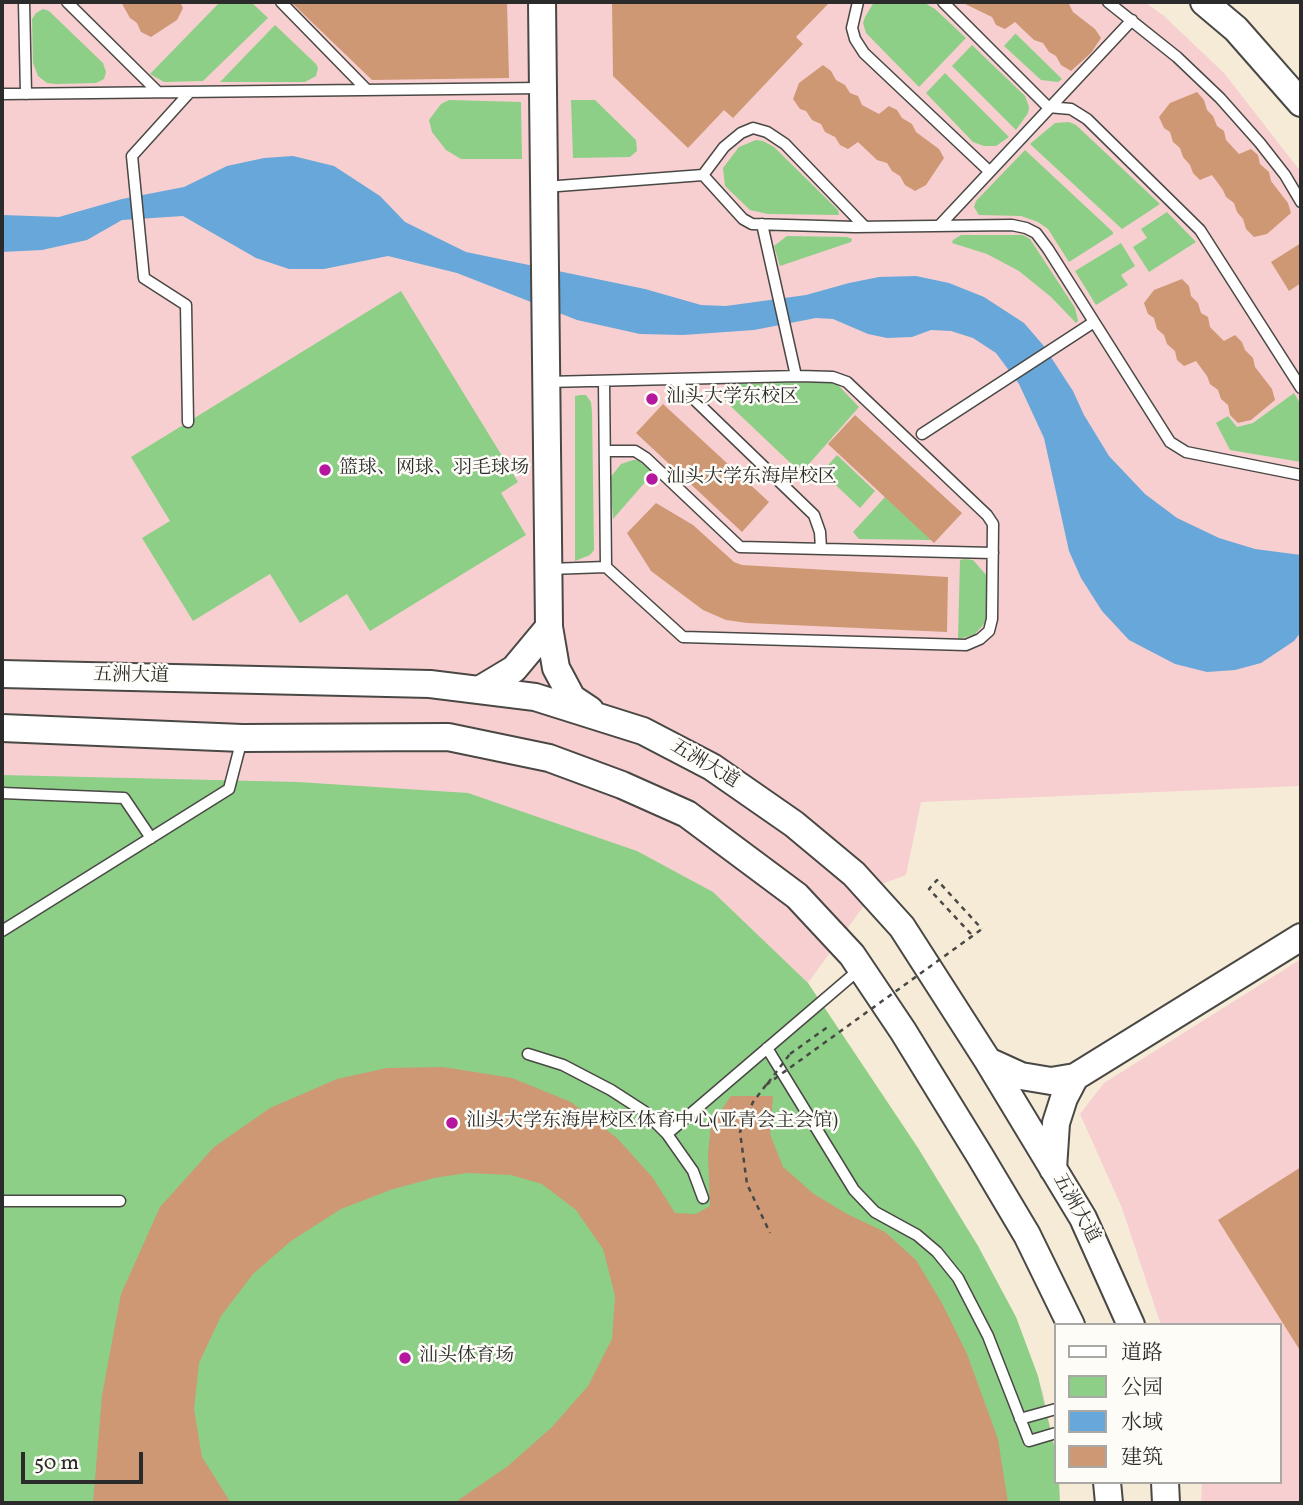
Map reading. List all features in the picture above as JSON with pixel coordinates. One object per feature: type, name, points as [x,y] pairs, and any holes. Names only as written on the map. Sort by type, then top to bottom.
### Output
[{"type":"main road","points":[[542,2],[549,627],[556,668],[572,698],[603,718]]},
{"type":"main road","points":[[1204,2],[1237,29],[1301,103]]},
{"type":"main road","points":[[479,690],[514,669],[549,627]]},
{"type":"main road","name":"五洲大道","points":[[2,674],[430,684],[535,697],[643,731],[712,767],[794,824],[854,874],[902,927],[988,1061],[1083,1218],[1130,1323]]},
{"type":"main road","points":[[2,729],[242,738],[448,737],[549,758],[687,814],[797,896],[861,968],[903,1031],[1027,1235],[1070,1323]]},
{"type":"main road","points":[[988,1061],[1021,1076],[1051,1081],[1075,1077],[1301,937]]},
{"type":"main road","points":[[1053,1169],[1056,1123],[1064,1098],[1075,1077]]},
{"type":"main road","points":[[1107,1484],[1109,1503]]},
{"type":"main road","points":[[1165,1484],[1166,1503]]},
{"type":"lane","points":[[24,2],[26,94]]},
{"type":"lane","points":[[67,2],[158,92]]},
{"type":"lane","points":[[281,2],[367,90]]},
{"type":"lane","points":[[859,2],[852,28],[864,53],[989,171]]},
{"type":"lane","points":[[943,2],[1048,107],[1071,110],[1087,119],[1200,230],[1301,388]]},
{"type":"lane","points":[[1108,2],[1177,57],[1220,98],[1285,175],[1301,202]]},
{"type":"lane","points":[[939,226],[1132,19]]},
{"type":"lane","points":[[2,94],[543,88]]},
{"type":"lane","points":[[188,422],[186,305],[144,278],[132,156],[190,92]]},
{"type":"lane","points":[[703,175],[723,147],[741,133],[753,128],[767,132],[785,144],[865,227]]},
{"type":"lane","points":[[544,187],[703,175]]},
{"type":"lane","points":[[703,175],[743,219],[752,224],[865,227],[1012,225],[1036,233],[1170,442],[1186,452],[1301,475]]},
{"type":"lane","points":[[762,224],[796,376]]},
{"type":"lane","points":[[922,434],[1094,323]]},
{"type":"lane","points":[[546,382],[796,376],[834,377],[847,382],[987,515],[993,524],[992,620],[989,631],[980,639],[966,645],[683,637],[606,567],[548,569]]},
{"type":"lane","points":[[673,379],[814,515],[820,532],[821,549]]},
{"type":"lane","points":[[604,381],[606,567]]},
{"type":"lane","points":[[605,451],[635,451],[646,458],[740,547],[993,553]]},
{"type":"lane","points":[[2,931],[229,789],[242,738]]},
{"type":"lane","points":[[2,793],[124,798],[150,838]]},
{"type":"lane","points":[[667,1134],[861,968]]},
{"type":"lane","points":[[767,1048],[853,1190],[875,1212],[916,1235],[937,1252],[958,1278],[988,1336],[1028,1441],[1054,1434]]},
{"type":"lane","points":[[528,1054],[563,1065],[611,1090],[645,1112],[667,1134],[692,1171],[703,1198]]},
{"type":"lane","points":[[2,1201],[120,1201]]},
{"type":"lane","points":[[1020,1419],[1054,1410]]},
{"type":"path","points":[[766,1085],[982,929],[937,880],[929,889],[971,934]]},
{"type":"path","points":[[770,1233],[747,1184],[740,1132],[753,1102],[790,1054],[829,1026]]},
{"type":"shaded area","name":"汕头大学东海岸校区","points":[[2,2],[1145,2],[1164,16],[1224,73],[1301,172],[1301,786],[921,802],[906,875],[879,885],[808,983],[918,1148],[978,1246],[1016,1317],[1043,1393],[1054,1445],[1054,1484],[1059,1484],[1060,1503],[2,1503]]},
{"type":"shaded area","points":[[1301,959],[1301,1503],[1201,1503],[1202,1484],[1282,1484],[1282,1323],[1160,1323],[1122,1208],[1080,1114],[1104,1083]]},
{"type":"green space","points":[[220,2],[251,2],[268,18],[203,81],[164,82],[150,74]]},
{"type":"green space","points":[[874,2],[923,2],[935,9],[966,38],[919,87],[866,33],[863,23]]},
{"type":"green space","points":[[43,9],[49,11],[103,63],[106,72],[104,79],[96,83],[56,84],[47,83],[38,76],[33,63],[32,19]]},
{"type":"green space","points":[[275,25],[316,64],[316,76],[305,82],[220,82]]},
{"type":"green space","points":[[1015,34],[1062,79],[1058,82],[1041,80],[1004,46]]},
{"type":"green space","points":[[972,45],[1025,96],[1028,113],[1016,130],[952,66]]},
{"type":"green space","points":[[945,73],[1009,137],[996,146],[973,142],[926,93]]},
{"type":"green space","points":[[449,100],[521,102],[522,159],[461,159],[446,150],[432,132],[429,120],[441,104]]},
{"type":"green space","points":[[571,100],[595,100],[636,140],[637,151],[630,157],[573,158]]},
{"type":"green space","points":[[1069,122],[1076,125],[1160,204],[1122,229],[1030,144],[1055,123]]},
{"type":"green space","points":[[756,140],[774,147],[838,210],[839,215],[768,214],[750,210],[725,186],[723,168],[739,147]]},
{"type":"green space","points":[[1025,150],[1113,234],[1069,262],[1048,229],[1038,222],[1021,216],[979,215],[974,207],[976,201]]},
{"type":"green space","points":[[1167,212],[1196,242],[1149,272],[1133,247],[1147,238],[1141,229]]},
{"type":"green space","points":[[961,235],[1023,235],[1030,239],[1075,308],[1078,321],[1076,323],[1051,297],[1019,271],[987,254],[952,243]]},
{"type":"green space","points":[[787,236],[852,239],[851,242],[780,266],[774,246]]},
{"type":"green space","points":[[1121,243],[1135,266],[1121,275],[1128,285],[1096,305],[1075,271]]},
{"type":"green space","name":"篮球、网球、羽毛球场","points":[[401,291],[518,482],[501,493],[526,535],[370,631],[347,594],[300,623],[270,574],[193,621],[142,538],[170,521],[131,457]]},
{"type":"green space","points":[[737,384],[837,384],[859,407],[801,473],[721,397],[727,388]]},
{"type":"green space","points":[[1294,393],[1301,405],[1301,462],[1230,450],[1216,423],[1228,416],[1237,427],[1253,423]]},
{"type":"green space","points":[[586,395],[591,402],[592,412],[594,550],[590,555],[575,561],[575,396]]},
{"type":"green space","points":[[837,455],[875,491],[860,508],[822,472]]},
{"type":"green space","points":[[633,460],[654,472],[613,519],[610,478],[621,464]]},
{"type":"green space","points":[[885,497],[932,540],[859,539],[853,532]]},
{"type":"green space","points":[[960,560],[973,560],[988,577],[987,616],[974,635],[958,639]]},
{"type":"green space","name":"汕头大学东海岸校区体育中心(亚青会主会馆)","points":[[2,775],[298,782],[468,793],[637,851],[713,892],[808,983],[918,1148],[978,1246],[1016,1317],[1038,1376],[1054,1445],[1054,1484],[1059,1484],[1060,1503],[2,1503]]},
{"type":"water","points":[[293,156],[334,166],[380,196],[405,222],[466,252],[645,289],[701,305],[726,306],[806,295],[879,277],[916,276],[949,283],[984,297],[1024,323],[1043,345],[1073,391],[1109,456],[1145,494],[1177,518],[1219,538],[1255,549],[1301,555],[1301,632],[1294,641],[1261,663],[1235,670],[1207,672],[1175,664],[1129,640],[1102,611],[1081,578],[1069,551],[1044,438],[1019,384],[996,353],[973,338],[951,331],[931,330],[912,337],[887,338],[868,334],[833,319],[816,318],[754,330],[683,335],[640,334],[577,320],[457,273],[388,256],[324,269],[289,269],[256,258],[183,216],[122,220],[87,240],[42,250],[2,252],[2,215],[59,217],[122,199],[184,187],[227,166],[264,158]]},
{"type":"building","points":[[121,2],[180,2],[183,8],[177,20],[151,37],[141,32]]},
{"type":"building","points":[[291,2],[507,2],[509,78],[372,80]]},
{"type":"building","points":[[612,2],[830,2],[796,37],[803,44],[733,118],[724,110],[688,148],[613,76]]},
{"type":"building","points":[[961,2],[1064,2],[1095,29],[1101,38],[1091,53],[1071,71],[1061,65],[1043,43],[1034,40],[1015,22],[1005,29],[996,25],[992,17]]},
{"type":"building","points":[[823,65],[850,93],[858,96],[862,105],[879,114],[889,106],[897,110],[902,118],[912,124],[916,132],[939,149],[944,158],[926,185],[915,191],[905,185],[887,163],[877,160],[858,142],[848,149],[840,145],[835,137],[825,132],[821,124],[800,109],[793,99],[799,83]]},
{"type":"building","points":[[1197,92],[1217,126],[1224,131],[1226,140],[1239,154],[1251,149],[1258,155],[1260,164],[1269,172],[1271,181],[1288,203],[1291,213],[1267,234],[1254,237],[1246,229],[1234,203],[1226,197],[1212,175],[1200,180],[1183,157],[1180,148],[1173,142],[1170,132],[1164,128],[1159,117],[1170,103]]},
{"type":"building","points":[[1301,243],[1301,283],[1289,291],[1271,262]]},
{"type":"building","points":[[1182,279],[1189,286],[1191,296],[1198,303],[1201,313],[1208,317],[1210,327],[1224,341],[1235,335],[1242,342],[1253,358],[1255,367],[1272,389],[1275,400],[1251,420],[1238,423],[1230,415],[1228,405],[1221,399],[1218,390],[1210,384],[1196,361],[1184,366],[1177,360],[1175,351],[1157,329],[1154,318],[1148,314],[1144,303],[1154,290]]},
{"type":"building","points":[[663,404],[769,502],[742,532],[636,433]]},
{"type":"building","points":[[855,415],[962,513],[934,543],[828,444]]},
{"type":"building","points":[[656,503],[693,525],[734,562],[742,565],[948,577],[947,632],[747,623],[726,620],[703,610],[651,571],[627,533]]},
{"type":"building","points":[[443,1067],[512,1078],[571,1102],[617,1138],[653,1178],[675,1213],[696,1214],[710,1206],[708,1154],[711,1125],[731,1096],[773,1096],[770,1134],[783,1167],[814,1194],[885,1232],[916,1260],[943,1305],[967,1354],[998,1439],[1008,1503],[454,1503],[508,1466],[552,1427],[588,1386],[612,1339],[615,1296],[603,1249],[576,1210],[542,1184],[511,1175],[467,1173],[434,1178],[390,1190],[341,1209],[291,1241],[253,1274],[221,1316],[199,1363],[194,1409],[202,1457],[231,1503],[93,1503],[102,1395],[121,1294],[160,1207],[214,1147],[270,1108],[337,1079],[387,1068]]},
{"type":"building","points":[[1301,1167],[1301,1352],[1218,1220]]},
{"type":"place","name":"汕头大学东校区","points":[[652,399]]},
{"type":"place","name":"篮球、网球、羽毛球场","points":[[325,470]]},
{"type":"place","name":"汕头大学东海岸校区","points":[[652,479]]},
{"type":"place","name":"汕头大学东海岸校区体育中心(亚青会主会馆)","points":[[452,1123]]},
{"type":"place","name":"汕头体育场","points":[[405,1358]]}]
